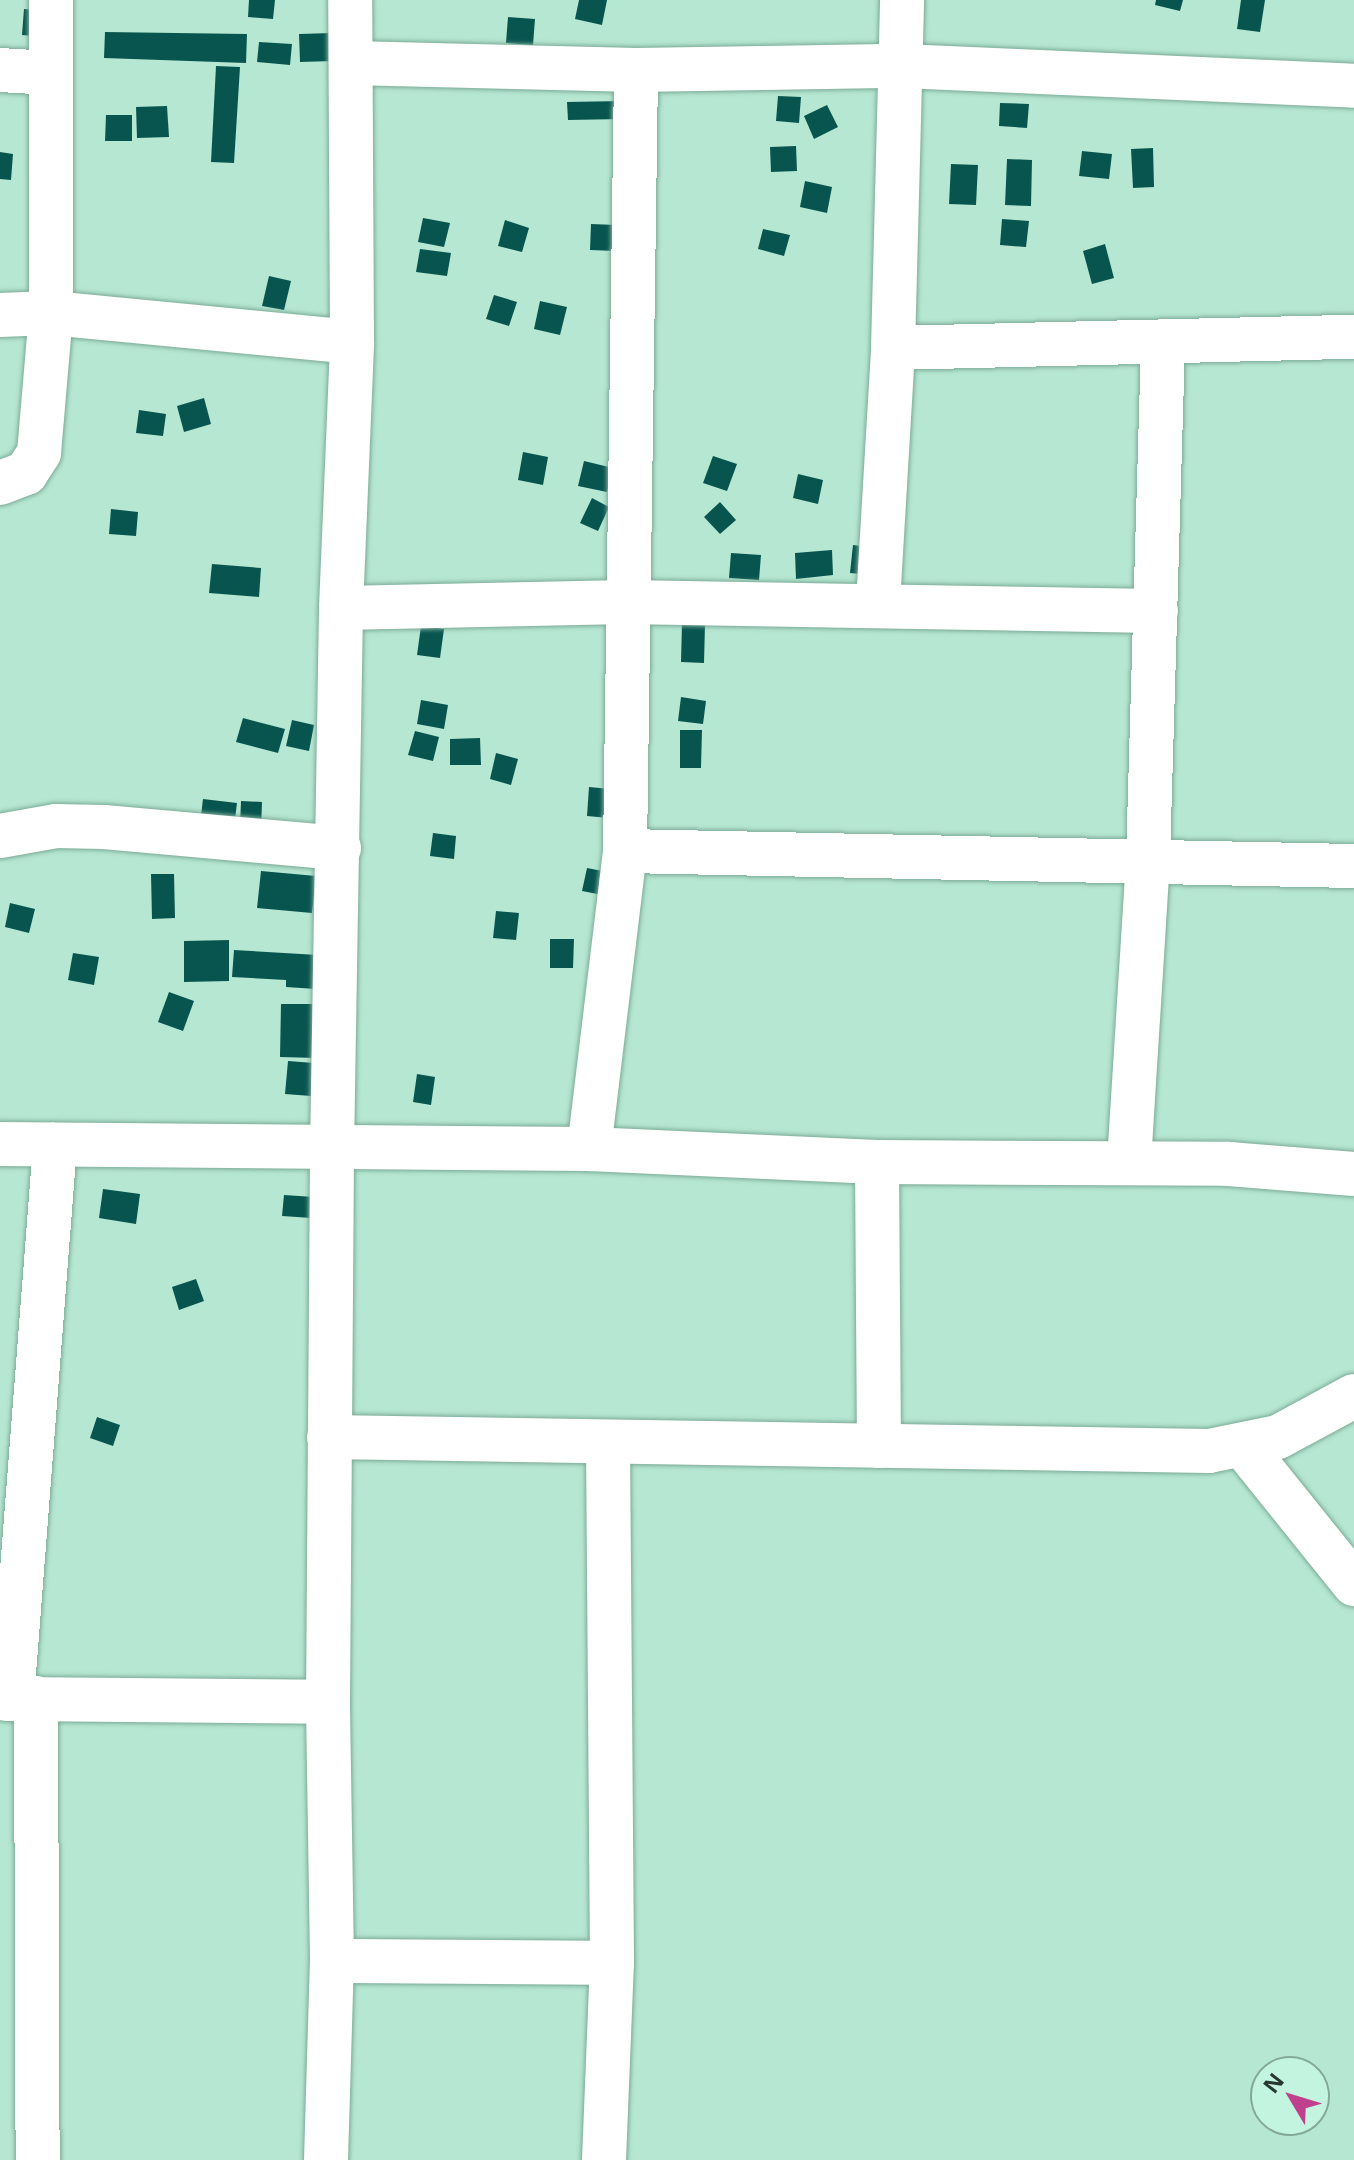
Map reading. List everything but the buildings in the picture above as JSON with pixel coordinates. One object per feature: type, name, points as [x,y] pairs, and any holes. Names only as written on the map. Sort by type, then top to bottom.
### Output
[{"type":"street","points":[[0,483],[26,473],[39,453],[51,313],[51,0]]},
{"type":"street","points":[[326,2160],[332,1961],[328,1702],[332,1151],[341,608],[352,342],[350,0]]},
{"type":"street","points":[[878,603],[893,348],[902,0]]},
{"type":"street","points":[[351,63],[636,70],[902,66],[1354,86]]},
{"type":"street","points":[[0,70],[50,73]]},
{"type":"street","points":[[589,1149],[625,851],[626,602],[636,70]]},
{"type":"street","points":[[0,315],[51,313],[352,342]]},
{"type":"street","points":[[893,348],[1163,344],[1354,337]]},
{"type":"street","points":[[1129,1162],[1148,859],[1163,344]]},
{"type":"street","points":[[341,608],[626,602],[878,603],[1156,611]]},
{"type":"street","points":[[0,836],[56,826],[104,827],[339,848]]},
{"type":"street","points":[[625,851],[1148,859],[1354,866]]},
{"type":"street","points":[[0,1144],[332,1151],[589,1149],[877,1162],[1129,1162],[1354,1174]]},
{"type":"street","points":[[38,2160],[16,1699],[15,1434],[55,1145]]},
{"type":"street","points":[[877,1162],[879,1446]]},
{"type":"street","points":[[329,1437],[879,1446],[1244,1447],[1278,1437],[1354,1396]]},
{"type":"street","points":[[604,2160],[612,1963],[608,1442]]},
{"type":"street","points":[[1244,1447],[1354,1584]]},
{"type":"street","points":[[16,1699],[328,1702]]},
{"type":"street","points":[[332,1961],[612,1963]]}]
